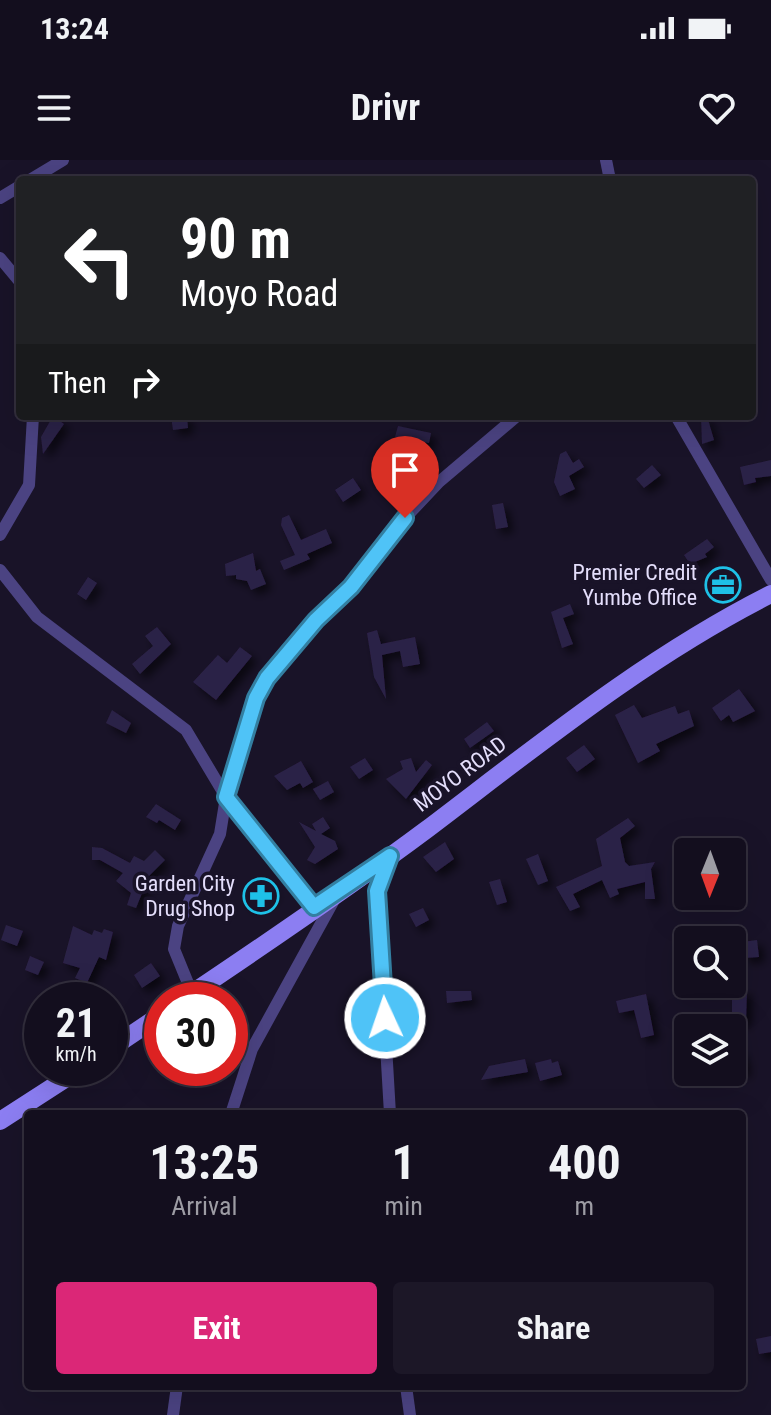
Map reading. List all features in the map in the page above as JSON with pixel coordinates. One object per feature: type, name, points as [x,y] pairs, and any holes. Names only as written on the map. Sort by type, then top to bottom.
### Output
[{"type":"main road","name":"MOYO ROAD","points":[[208,982],[390,856],[595,703],[709,627],[771,594]]},
{"type":"main road","points":[[0,1121],[54,1086]]},
{"type":"street","points":[[37,176],[63,160]]},
{"type":"street","points":[[0,258],[16,277]]},
{"type":"street","points":[[0,535],[29,485],[33,420]]},
{"type":"street","points":[[183,982],[174,949],[178,926],[220,834],[226,797],[256,698],[267,678],[316,620],[351,587],[422,500],[512,420]]},
{"type":"street","points":[[678,420],[771,580]]},
{"type":"street","points":[[0,570],[37,617],[186,730],[226,797],[314,907]]},
{"type":"street","points":[[390,856],[377,891],[390,1110]]},
{"type":"street","points":[[232,1110],[252,1049],[339,890]]},
{"type":"street","points":[[173,1415],[176,1390]]},
{"type":"street","points":[[407,1390],[410,1415]]},
{"type":"building","points":[[51,420],[64,424],[43,454],[41,437]]},
{"type":"building","points":[[172,420],[187,420],[188,428],[173,430]]},
{"type":"building","points":[[701,420],[708,420],[714,440],[702,444]]},
{"type":"building","points":[[398,426],[431,433],[429,443],[395,437]]},
{"type":"building","points":[[566,451],[573,463],[579,459],[584,467],[569,476],[575,489],[560,496],[554,482],[560,454]]},
{"type":"building","points":[[771,460],[771,476],[755,478],[756,482],[744,485],[740,467]]},
{"type":"building","points":[[652,465],[661,475],[644,488],[636,479]]},
{"type":"building","points":[[353,478],[361,490],[343,502],[335,490]]},
{"type":"building","points":[[503,503],[508,527],[496,529],[492,505]]},
{"type":"building","points":[[289,515],[301,540],[326,529],[332,543],[307,554],[310,559],[284,570],[280,561],[295,555],[281,525],[282,518]]},
{"type":"building","points":[[707,539],[714,547],[705,554],[707,557],[690,564],[684,555]]},
{"type":"building","points":[[253,553],[256,571],[260,569],[266,584],[251,590],[247,581],[236,579],[236,575],[226,576],[225,564]]},
{"type":"building","points":[[88,577],[97,583],[86,600],[77,594]]},
{"type":"building","points":[[570,604],[574,614],[563,618],[573,644],[562,648],[551,612]]},
{"type":"building","points":[[157,627],[171,644],[140,674],[132,664],[153,646],[145,636]]},
{"type":"building","points":[[377,630],[381,644],[415,637],[420,664],[403,667],[400,651],[382,655],[386,699],[374,677],[367,633]]},
{"type":"building","points":[[240,647],[252,656],[216,700],[193,682],[218,655],[227,663]]},
{"type":"building","points":[[739,689],[755,711],[733,722],[729,715],[721,721],[712,708]]},
{"type":"building","points":[[634,705],[642,718],[675,706],[678,714],[689,710],[694,726],[656,744],[660,751],[638,763],[615,715]]},
{"type":"building","points":[[112,710],[131,723],[126,733],[106,723]]},
{"type":"building","points":[[487,722],[494,731],[470,748],[464,739]]},
{"type":"building","points":[[584,745],[595,759],[577,772],[566,758]]},
{"type":"building","points":[[365,758],[373,770],[359,779],[350,767]]},
{"type":"building","points":[[411,758],[416,772],[426,760],[432,765],[406,799],[386,779],[403,769],[400,761]]},
{"type":"building","points":[[301,761],[313,782],[303,788],[300,783],[287,790],[274,776]]},
{"type":"building","points":[[328,781],[334,792],[320,800],[313,789]]},
{"type":"building","points":[[156,804],[181,820],[175,830],[159,820],[157,823],[146,817]]},
{"type":"building","points":[[323,817],[330,828],[321,834],[335,841],[338,849],[315,864],[307,860],[315,847],[299,822],[316,831],[312,824]]},
{"type":"building","points":[[628,818],[635,826],[620,838],[625,862],[629,866],[655,862],[651,869],[655,899],[645,899],[645,882],[617,889],[619,894],[610,898],[602,880],[573,894],[580,907],[570,911],[556,887],[602,866],[596,839]]},
{"type":"building","points":[[445,842],[454,859],[436,872],[423,857]]},
{"type":"building","points":[[92,847],[102,848],[130,863],[134,856],[144,861],[155,850],[165,860],[149,876],[136,908],[127,905],[131,893],[116,881],[123,873],[100,860],[92,860]]},
{"type":"building","points":[[538,854],[548,881],[538,885],[526,859]]},
{"type":"building","points":[[500,879],[507,902],[497,905],[489,882]]},
{"type":"building","points":[[265,880],[274,893],[251,908],[243,895]]},
{"type":"building","points":[[423,908],[429,920],[416,927],[409,914]]},
{"type":"building","points":[[6,925],[23,931],[17,946],[1,940]]},
{"type":"building","points":[[73,926],[92,935],[94,930],[113,932],[106,960],[99,957],[87,982],[75,978],[80,968],[63,963]]},
{"type":"building","points":[[757,940],[759,957],[746,958],[746,941]]},
{"type":"building","points":[[30,956],[44,962],[38,975],[25,970]]},
{"type":"building","points":[[151,963],[160,976],[151,982],[144,982],[142,988],[134,975]]},
{"type":"building","points":[[747,990],[746,1021],[746,1014],[732,1014],[732,998],[746,998]]},
{"type":"building","points":[[446,991],[471,991],[472,1000],[447,1003]]},
{"type":"building","points":[[646,994],[654,1035],[641,1038],[634,1010],[619,1013],[616,1001]]},
{"type":"building","points":[[525,1059],[528,1072],[481,1080],[489,1066]]},
{"type":"building","points":[[551,1059],[552,1063],[558,1061],[562,1075],[540,1081],[535,1063]]},
{"type":"building","points":[[771,1336],[771,1352],[759,1354],[756,1339]]},
{"type":"place","name":"Premier Credit Yumbe Office","points":[[723,585]]},
{"type":"place","name":"Garden City Drug Shop","points":[[261,896]]},
{"type":"route","points":[[385,1018],[377,891],[390,856],[314,907],[226,797],[248,735],[256,698],[267,678],[316,620],[351,587],[405,518]]}]
